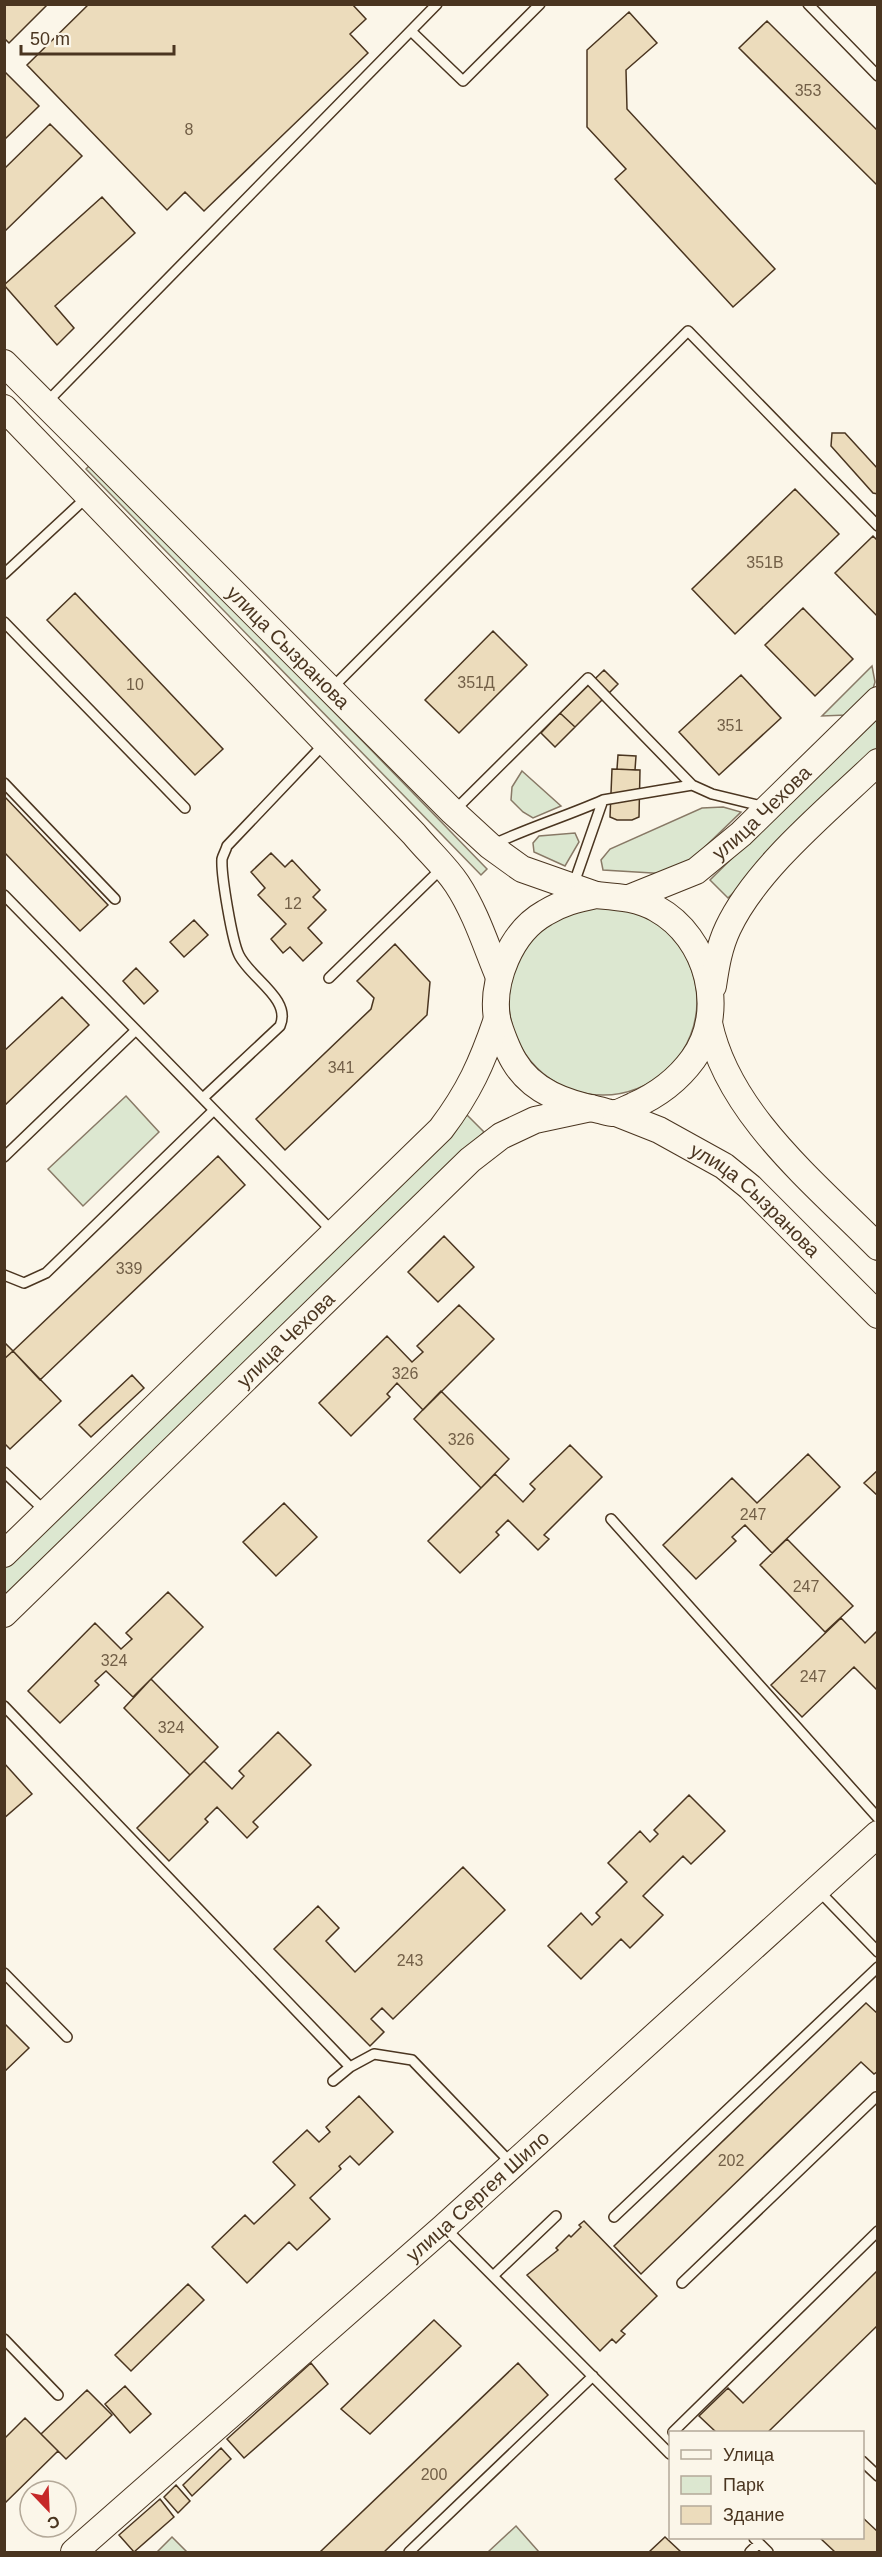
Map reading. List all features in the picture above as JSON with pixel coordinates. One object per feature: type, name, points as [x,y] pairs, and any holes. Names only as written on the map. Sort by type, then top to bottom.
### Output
[{"type":"main road","name":"улица Сызранова","points":[[4,363],[453,812],[490,846],[522,869],[584,891]]},
{"type":"main road","points":[[22,426],[45,404]]},
{"type":"main road","name":"улица Сызранова","points":[[4,408],[443,867],[456,882],[474,914],[499,977]]},
{"type":"main road","name":"улица Чехова","points":[[629,898],[696,871],[741,834],[878,700]]},
{"type":"main road","points":[[616,1113],[653,1097],[680,1077],[699,1051],[709,1023],[711,995],[719,951],[728,928],[745,899],[770,866],[878,762]]},
{"type":"main road","points":[[4,1554],[441,1129],[463,1100],[481,1065],[498,1019],[499,977],[511,948],[525,929],[543,914],[584,891],[629,898],[658,909],[679,925],[695,945],[704,964],[711,995]]},
{"type":"main road","name":"улица Сызранова","points":[[498,1019],[515,1062],[537,1086],[564,1101],[616,1113],[659,1130],[724,1166],[757,1194],[878,1315]]},
{"type":"main road","points":[[709,1023],[714,1047],[750,1112],[775,1142],[878,1247]]},
{"type":"main road","name":"улица Чехова","points":[[4,1614],[470,1160],[501,1136],[536,1120],[591,1108]]},
{"type":"main road","name":"улица Сергея Шило","points":[[74,2553],[444,2227],[878,1834]]},
{"type":"lane","points":[[45,404],[437,4]]},
{"type":"lane","points":[[411,31],[463,81],[540,4]]},
{"type":"lane","points":[[808,4],[878,76]]},
{"type":"lane","points":[[331,690],[688,332],[878,526]]},
{"type":"lane","points":[[4,574],[89,495]]},
{"type":"lane","points":[[4,622],[185,808]]},
{"type":"lane","points":[[453,812],[588,678],[692,785],[712,794],[768,807]]},
{"type":"lane","points":[[203,1098],[280,1026],[285,1017],[282,1006],[242,963],[237,952],[232,933],[222,859],[227,846],[325,742]]},
{"type":"lane","points":[[4,783],[116,899]]},
{"type":"lane","points":[[490,846],[530,827],[558,820],[603,800],[692,785]]},
{"type":"lane","points":[[584,891],[603,800]]},
{"type":"lane","points":[[329,978],[443,867]]},
{"type":"lane","points":[[4,895],[333,1233]]},
{"type":"lane","points":[[4,1156],[136,1030]]},
{"type":"lane","points":[[4,1275],[24,1283],[46,1273],[214,1110]]},
{"type":"lane","points":[[4,1472],[46,1513]]},
{"type":"lane","points":[[611,1519],[878,1818]]},
{"type":"lane","points":[[4,1706],[350,2067]]},
{"type":"lane","points":[[818,1889],[878,1952]]},
{"type":"lane","points":[[614,2217],[878,1967]]},
{"type":"lane","points":[[4,1973],[67,2037]]},
{"type":"lane","points":[[333,2081],[350,2067],[374,2055],[412,2060],[512,2165]]},
{"type":"lane","points":[[682,2283],[876,2097],[878,2099]]},
{"type":"lane","points":[[493,2276],[556,2216]]},
{"type":"lane","points":[[444,2227],[669,2453]]},
{"type":"lane","points":[[675,2431],[878,2231]]},
{"type":"lane","points":[[4,2338],[58,2395]]},
{"type":"lane","points":[[409,2553],[593,2376]]},
{"type":"lane","points":[[661,2445],[669,2437]]},
{"type":"lane","points":[[864,2463],[878,2476]]},
{"type":"lane","points":[[750,2553],[756,2540],[768,2553]]},
{"type":"green space","points":[[92,463],[487,869],[481,875],[86,469]]},
{"type":"green space","points":[[872,666],[875,682],[872,692],[847,715],[822,716]]},
{"type":"green space","points":[[877,715],[877,751],[728,898],[710,880]]},
{"type":"green space","points":[[522,771],[561,806],[533,818],[523,812],[511,800],[512,787]]},
{"type":"green space","points":[[723,807],[741,812],[684,867],[669,874],[603,870],[601,860],[610,849],[702,808]]},
{"type":"green space","points":[[575,833],[579,842],[565,866],[534,852],[533,843],[539,836]]},
{"type":"green space","points":[[612,907],[648,918],[670,934],[690,965],[696,983],[696,1019],[690,1037],[670,1068],[639,1088],[621,1094],[594,1095],[558,1084],[530,1061],[520,1046],[510,1019],[509,992],[520,956],[543,928],[558,918],[585,908]]},
{"type":"green space","points":[[126,1096],[159,1132],[83,1206],[48,1169]]},
{"type":"green space","points":[[467,1115],[484,1132],[5,1600],[5,1567]]},
{"type":"green space","points":[[516,2526],[539,2552],[488,2552]]},
{"type":"green space","points":[[172,2537],[187,2552],[157,2552]]},
{"type":"building","points":[[4,4],[48,4],[9,43],[4,38]]},
{"type":"building","points":[[89,4],[352,4],[366,19],[350,34],[368,53],[204,211],[185,192],[167,210],[27,65]]},
{"type":"building","points":[[629,12],[657,43],[626,70],[627,109],[775,269],[733,307],[615,179],[626,169],[587,127],[587,50]]},
{"type":"building","points":[[767,21],[878,131],[878,186],[739,48]]},
{"type":"building","points":[[4,71],[39,106],[4,140]]},
{"type":"building","points":[[50,124],[82,156],[4,232],[4,169]]},
{"type":"building","points":[[102,197],[135,233],[55,306],[74,328],[57,345],[4,285]]},
{"type":"building","points":[[832,433],[845,433],[878,469],[878,494],[873,493],[831,446]]},
{"type":"building","points":[[795,489],[839,534],[735,634],[692,589]]},
{"type":"building","points":[[873,536],[878,541],[878,617],[835,573]]},
{"type":"building","points":[[75,593],[223,749],[195,775],[47,620]]},
{"type":"building","points":[[803,608],[853,659],[815,696],[765,645]]},
{"type":"building","points":[[493,631],[527,665],[459,733],[425,700]]},
{"type":"building","points":[[604,670],[618,684],[575,727],[560,713]]},
{"type":"building","points":[[741,675],[781,718],[719,775],[679,732]]},
{"type":"building","points":[[560,713],[575,727],[555,747],[541,733]]},
{"type":"building","points":[[618,755],[636,756],[635,770],[617,769]]},
{"type":"building","points":[[612,769],[640,770],[639,817],[632,820],[617,820],[610,817]]},
{"type":"building","points":[[4,796],[108,905],[80,931],[4,852]]},
{"type":"building","points":[[271,853],[285,867],[292,860],[320,890],[313,897],[326,910],[308,928],[322,943],[303,961],[290,947],[283,953],[271,939],[286,924],[258,895],[265,888],[251,872]]},
{"type":"building","points":[[194,920],[208,935],[184,957],[170,942]]},
{"type":"building","points":[[395,944],[430,982],[427,1015],[285,1150],[256,1119],[371,1009],[374,998],[357,981]]},
{"type":"building","points":[[136,968],[158,991],[144,1004],[123,981]]},
{"type":"building","points":[[62,997],[89,1025],[4,1106],[4,1051]]},
{"type":"building","points":[[218,1156],[245,1185],[40,1380],[13,1351]]},
{"type":"building","points":[[444,1236],[474,1267],[438,1302],[408,1272]]},
{"type":"building","points":[[459,1305],[494,1339],[423,1410],[397,1383],[387,1394],[390,1397],[351,1436],[319,1403],[387,1336],[412,1362],[423,1352],[417,1346]]},
{"type":"building","points":[[4,1342],[13,1351],[4,1359]]},
{"type":"building","points":[[13,1351],[61,1401],[10,1449],[4,1443],[4,1359]]},
{"type":"building","points":[[132,1375],[144,1388],[91,1437],[79,1425]]},
{"type":"building","points":[[441,1391],[509,1459],[481,1488],[414,1419]]},
{"type":"building","points":[[570,1445],[602,1477],[544,1535],[549,1539],[538,1550],[508,1520],[496,1532],[499,1535],[460,1573],[428,1541],[495,1474],[523,1502],[535,1489],[530,1484]]},
{"type":"building","points":[[808,1454],[840,1487],[772,1553],[745,1525],[732,1537],[736,1541],[696,1579],[663,1545],[732,1478],[757,1503]]},
{"type":"building","points":[[878,1470],[878,1496],[864,1483]]},
{"type":"building","points":[[284,1503],[317,1537],[276,1576],[243,1542]]},
{"type":"building","points":[[787,1539],[853,1606],[825,1632],[760,1565]]},
{"type":"building","points":[[168,1592],[203,1627],[133,1697],[106,1671],[95,1681],[99,1685],[60,1723],[28,1691],[95,1623],[121,1649],[132,1639],[126,1633]]},
{"type":"building","points":[[841,1618],[865,1643],[878,1630],[878,1691],[854,1667],[802,1717],[771,1685]]},
{"type":"building","points":[[151,1679],[218,1747],[190,1775],[124,1708]]},
{"type":"building","points":[[278,1732],[311,1765],[253,1822],[258,1827],[247,1838],[217,1807],[205,1819],[208,1822],[169,1861],[137,1828],[204,1761],[232,1789],[244,1776],[239,1771]]},
{"type":"building","points":[[4,1763],[32,1794],[4,1818]]},
{"type":"building","points":[[689,1795],[725,1831],[691,1864],[683,1856],[643,1896],[663,1915],[630,1948],[621,1939],[581,1979],[548,1946],[581,1913],[592,1925],[600,1917],[596,1913],[627,1882],[608,1863],[640,1831],[650,1842],[658,1834],[654,1830]]},
{"type":"building","points":[[463,1867],[505,1910],[393,2019],[382,2008],[371,2019],[384,2032],[370,2046],[274,1949],[318,1906],[339,1928],[326,1941],[355,1972]]},
{"type":"building","points":[[866,2003],[878,2014],[878,2071],[874,2074],[861,2062],[641,2274],[614,2246]]},
{"type":"building","points":[[4,2023],[29,2048],[4,2072]]},
{"type":"building","points":[[359,2096],[393,2132],[359,2165],[350,2156],[339,2166],[341,2169],[310,2198],[330,2219],[297,2250],[289,2242],[247,2283],[212,2247],[245,2215],[254,2224],[295,2185],[273,2162],[307,2130],[319,2142],[330,2132],[326,2127]]},
{"type":"building","points":[[584,2221],[657,2296],[621,2331],[625,2334],[616,2343],[612,2339],[600,2351],[527,2275],[558,2250],[556,2248],[569,2235],[571,2237]]},
{"type":"building","points":[[878,2270],[878,2325],[769,2431],[715,2431],[699,2416],[728,2388],[743,2403]]},
{"type":"building","points":[[188,2284],[204,2300],[131,2371],[115,2355]]},
{"type":"building","points":[[434,2320],[461,2346],[370,2434],[341,2409]]},
{"type":"building","points":[[311,2363],[328,2384],[244,2458],[227,2439]]},
{"type":"building","points":[[518,2363],[548,2395],[384,2552],[320,2552]]},
{"type":"building","points":[[125,2386],[151,2414],[130,2433],[105,2404]]},
{"type":"building","points":[[87,2390],[112,2415],[66,2459],[41,2434]]},
{"type":"building","points":[[25,2418],[58,2451],[29,2479],[18,2479],[18,2490],[4,2504],[4,2439]]},
{"type":"building","points":[[221,2448],[231,2459],[192,2496],[183,2485]]},
{"type":"building","points":[[176,2485],[190,2501],[178,2513],[164,2497]]},
{"type":"building","points":[[160,2499],[174,2517],[134,2552],[119,2535]]},
{"type":"building","points":[[864,2519],[878,2532],[878,2552],[835,2552],[821,2539],[864,2539]]},
{"type":"building","points":[[665,2537],[681,2552],[649,2552]]}]
